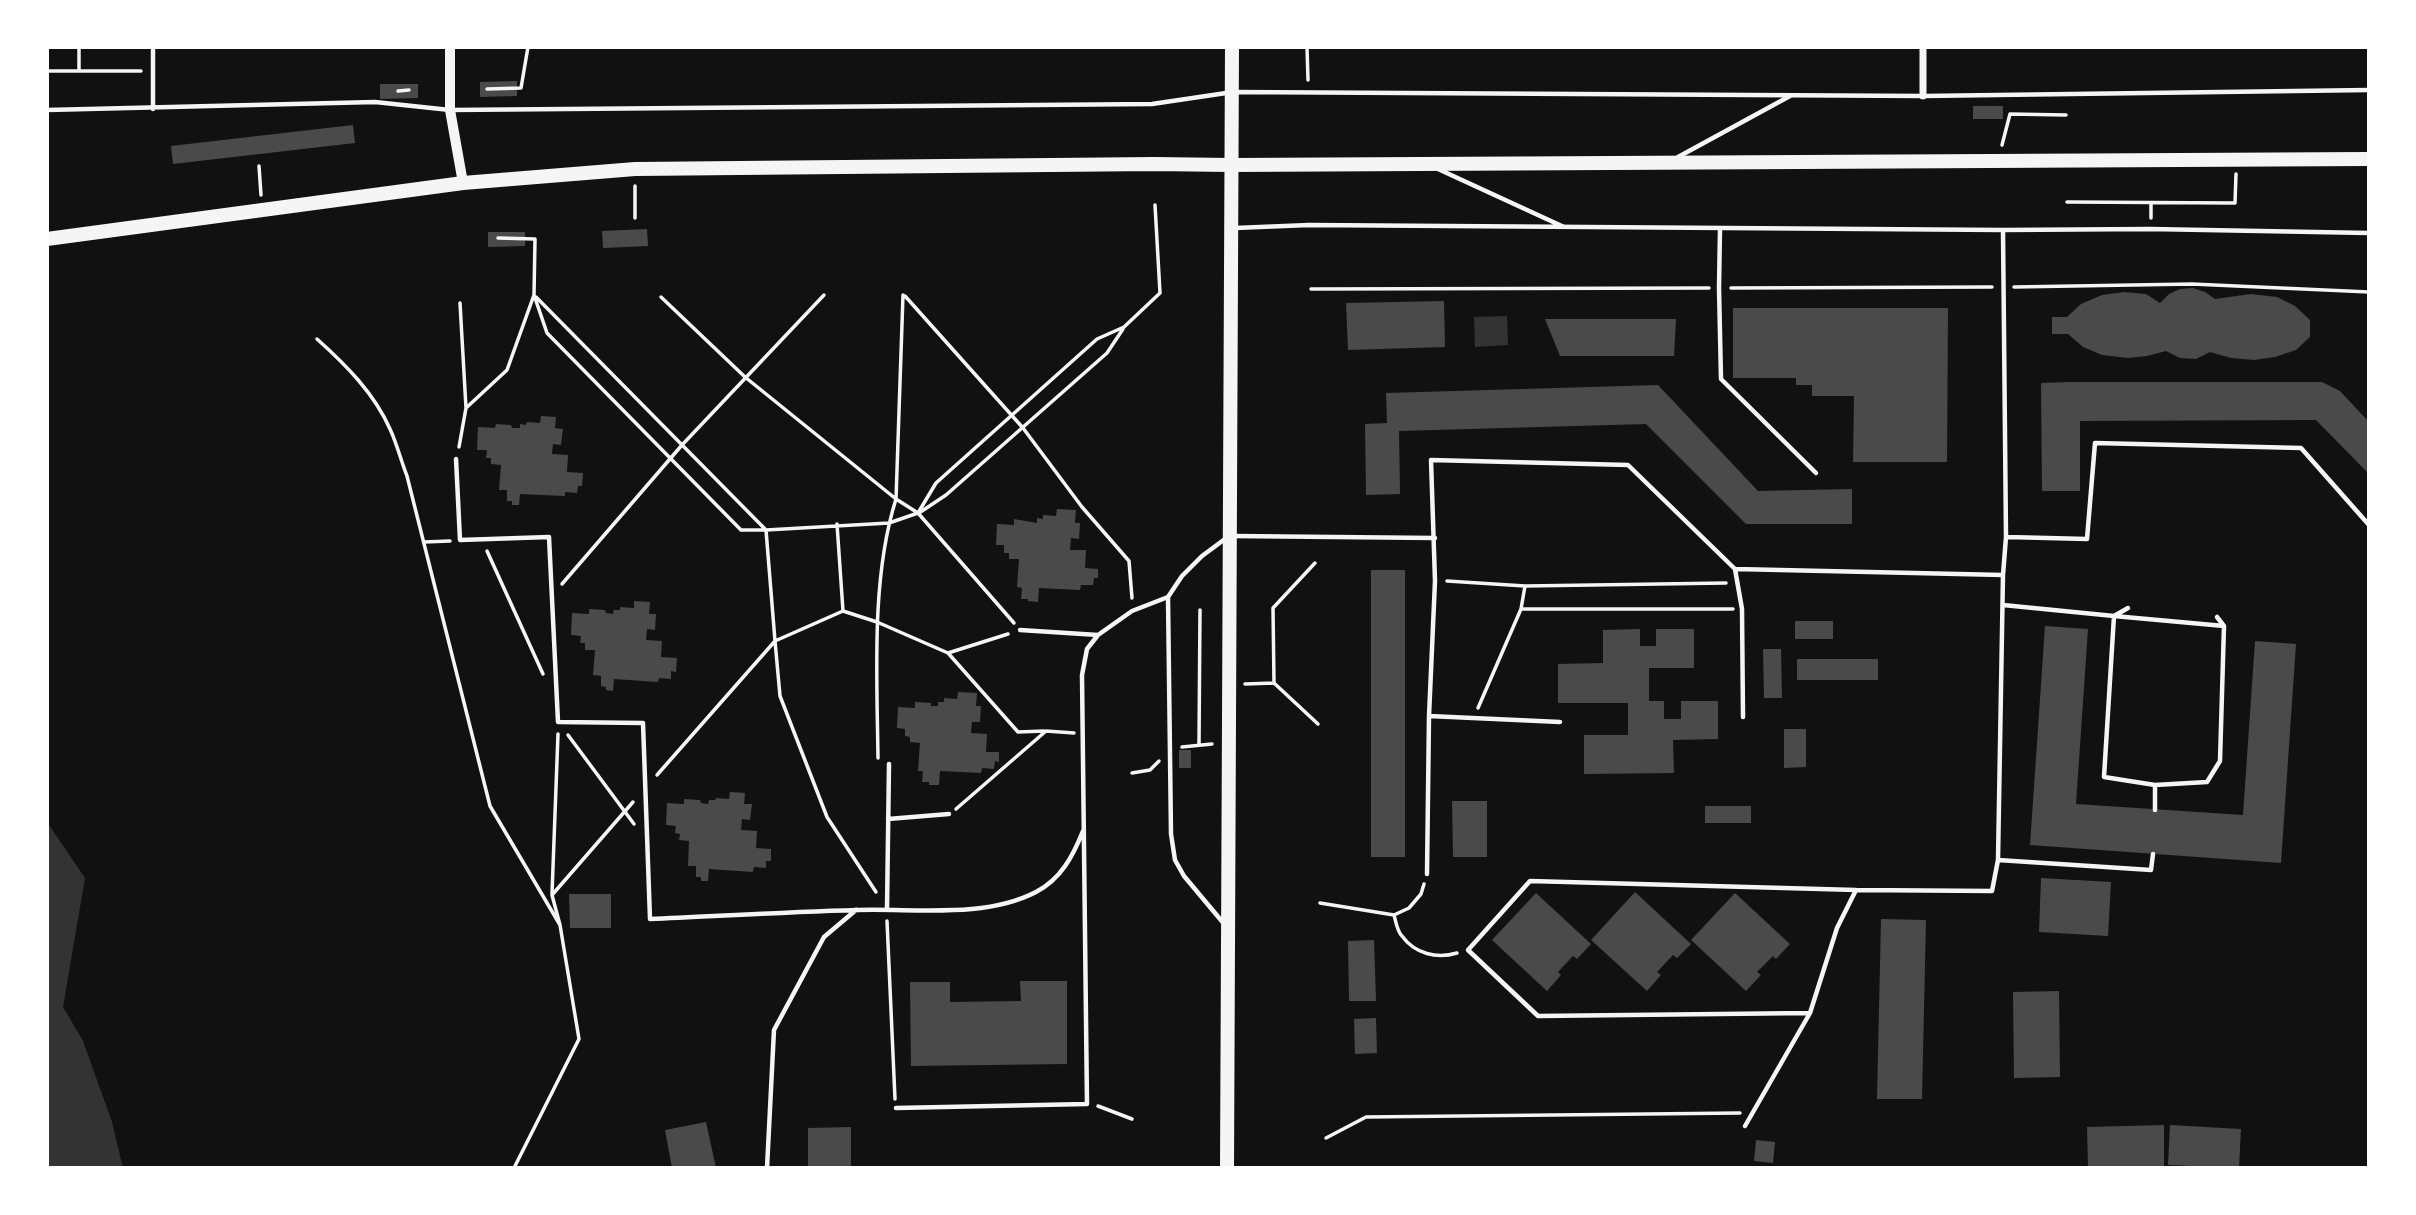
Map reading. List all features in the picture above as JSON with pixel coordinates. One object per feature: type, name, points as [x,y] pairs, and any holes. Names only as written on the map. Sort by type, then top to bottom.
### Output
[{"type":"main road","points":[[1227,1168],[1233,47]]},
{"type":"main road","points":[[47,239],[463,183],[635,169],[2369,159]]},
{"type":"street","points":[[450,47],[450,110],[463,183]]},
{"type":"street","points":[[1923,47],[1923,96]]},
{"type":"lane","points":[[152,47],[153,108]]},
{"type":"lane","points":[[47,110],[375,102],[450,110],[1152,104],[1233,92],[1923,96],[2369,90]]},
{"type":"lane","points":[[1668,163],[1791,95]]},
{"type":"lane","points":[[1428,164],[1566,228]]},
{"type":"lane","points":[[1231,228],[1309,225],[2150,229],[2369,233]]},
{"type":"lane","points":[[1720,229],[1721,379],[1816,473]]},
{"type":"lane","points":[[1810,1013],[1538,1016],[1468,950],[1530,881],[1992,891],[1998,860],[2006,537],[2003,230]]},
{"type":"lane","points":[[2006,537],[2087,539],[2095,443],[2301,448],[2369,525]]},
{"type":"lane","points":[[456,459],[460,540],[549,537],[558,722],[643,723],[650,919],[1005,905],[1037,891],[1061,873],[1074,853],[1083,831]]},
{"type":"lane","points":[[1427,874],[1429,716],[1435,581],[1431,460],[1628,465],[1735,569],[1742,609],[1743,717]]},
{"type":"lane","points":[[1227,928],[1184,876],[1175,860],[1171,834],[1168,597],[1182,576],[1202,556],[1229,536],[1435,538]]},
{"type":"lane","points":[[1735,569],[2003,575]]},
{"type":"lane","points":[[895,1108],[1087,1104],[1082,675],[1087,649],[1098,635],[1132,611],[1168,597]]},
{"type":"lane","points":[[2003,605],[2224,626]]},
{"type":"lane","points":[[2114,616],[2128,608]]},
{"type":"lane","points":[[2114,616],[2104,777],[2155,785],[2207,782],[2220,761],[2224,626],[2217,617]]},
{"type":"lane","points":[[1020,630],[1098,635]]},
{"type":"lane","points":[[1429,716],[1560,722]]},
{"type":"lane","points":[[887,909],[889,764]]},
{"type":"lane","points":[[2155,785],[2155,810]]},
{"type":"lane","points":[[888,819],[949,814]]},
{"type":"lane","points":[[1998,860],[2151,870],[2152,853]]},
{"type":"lane","points":[[1745,1126],[1810,1013],[1836,928],[1856,890]]},
{"type":"lane","points":[[767,1168],[774,1030],[824,937],[856,910]]},
{"type":"path","points":[[79,47],[79,71]]},
{"type":"path","points":[[487,89],[521,88],[528,47]]},
{"type":"path","points":[[1307,47],[1308,93]]},
{"type":"path","points":[[47,71],[153,71]]},
{"type":"path","points":[[1998,161],[2010,114],[2066,115]]},
{"type":"path","points":[[2067,202],[2235,203],[2237,160]]},
{"type":"path","points":[[259,166],[262,209]]},
{"type":"path","points":[[635,169],[635,218]]},
{"type":"path","points":[[534,296],[547,333],[741,530],[889,523],[918,513],[946,495],[1107,353],[1124,327],[1160,293],[1155,205]]},
{"type":"path","points":[[466,408],[507,370],[534,296],[535,239],[498,238]]},
{"type":"path","points":[[1311,289],[2192,284],[2369,292]]},
{"type":"path","points":[[552,596],[682,445],[824,295]]},
{"type":"path","points":[[878,760],[877,622],[889,523],[896,499],[903,295],[1023,428],[1082,507],[1129,561],[1132,611]]},
{"type":"path","points":[[534,296],[766,530],[780,696],[827,817],[879,897],[879,883]]},
{"type":"path","points":[[661,297],[745,377],[896,499],[918,513],[1020,630],[948,653]]},
{"type":"path","points":[[456,459],[466,408],[460,303]]},
{"type":"path","points":[[918,513],[936,483],[1010,415],[1097,338],[1124,327]]},
{"type":"path","points":[[317,339],[365,388],[389,428],[407,476],[490,806],[560,925]]},
{"type":"path","points":[[837,524],[843,611]]},
{"type":"path","points":[[481,539],[557,707]]},
{"type":"path","points":[[424,542],[460,540]]},
{"type":"path","points":[[1274,683],[1273,608],[1315,563]]},
{"type":"path","points":[[1435,581],[1525,586],[1739,583]]},
{"type":"path","points":[[1474,718],[1521,609],[1525,586]]},
{"type":"path","points":[[1521,609],[1742,609]]},
{"type":"path","points":[[1199,745],[1200,610]]},
{"type":"path","points":[[552,895],[775,641],[843,611],[877,622],[948,653],[1018,732],[1083,734]]},
{"type":"path","points":[[1228,684],[1274,683],[1318,724]]},
{"type":"path","points":[[514,1168],[579,1039],[560,925],[552,895],[558,722]]},
{"type":"path","points":[[558,722],[647,841]]},
{"type":"path","points":[[949,814],[1046,731]]},
{"type":"path","points":[[1132,774],[1150,770],[1170,749],[1228,742]]},
{"type":"path","points":[[1320,903],[1394,915],[1409,908],[1421,894],[1427,874]]},
{"type":"path","points":[[887,909],[895,1108]]},
{"type":"path","points":[[1394,915],[1400,935],[1425,954],[1446,957],[1468,950]]},
{"type":"path","points":[[1087,1101],[1132,1119]]},
{"type":"path","points":[[1326,1138],[1366,1116],[1752,1113]]},
{"type":"shaded area","points":[[1507,316],[1508,345],[1475,347],[1474,317]]},
{"type":"shaded area","points":[[47,822],[85,878],[63,1007],[83,1041],[112,1122],[123,1168],[47,1168]]},
{"type":"building","points":[[517,81],[517,96],[480,97],[480,82]]},
{"type":"building","points":[[380,84],[418,84],[418,98],[380,99]]},
{"type":"building","points":[[1973,106],[2003,106],[2003,119],[1973,119]]},
{"type":"building","points":[[353,125],[355,143],[173,164],[171,146]]},
{"type":"building","points":[[647,229],[648,246],[603,248],[602,231]]},
{"type":"building","points":[[488,232],[525,232],[525,246],[488,247]]},
{"type":"building","points":[[2193,288],[2215,299],[2251,294],[2277,297],[2295,306],[2310,320],[2310,337],[2296,350],[2254,360],[2231,358],[2210,352],[2196,359],[2180,358],[2166,351],[2128,358],[2102,355],[2083,347],[2068,334],[2052,334],[2052,317],[2067,317],[2081,304],[2102,295],[2124,292],[2146,294],[2160,303],[2169,294],[2180,289]]},
{"type":"building","points":[[1444,301],[1445,347],[1348,350],[1346,303]]},
{"type":"building","points":[[1733,308],[1948,308],[1947,462],[1853,462],[1854,396],[1812,396],[1812,385],[1796,385],[1796,378],[1733,378]]},
{"type":"building","points":[[1545,319],[1676,319],[1674,356],[1560,356]]},
{"type":"building","points":[[2322,382],[2340,391],[2369,422],[2369,474],[2316,420],[2080,421],[2080,491],[2042,491],[2041,383]]},
{"type":"building","points":[[1658,385],[1758,491],[1852,489],[1852,524],[1746,524],[1646,424],[1399,431],[1400,494],[1366,495],[1365,424],[1387,423],[1386,393]]},
{"type":"building","points":[[541,416],[556,417],[555,428],[563,429],[561,445],[553,444],[552,454],[568,455],[567,472],[583,473],[582,486],[578,486],[577,493],[565,492],[565,496],[520,494],[519,505],[512,505],[512,501],[507,501],[507,490],[499,490],[501,465],[491,464],[491,458],[486,458],[487,450],[477,450],[478,427],[495,428],[496,424],[520,428],[520,424],[526,425],[527,422],[540,423]]},
{"type":"building","points":[[1057,509],[1076,510],[1075,523],[1080,523],[1079,539],[1071,538],[1070,550],[1086,550],[1085,568],[1098,569],[1098,578],[1094,578],[1093,585],[1081,585],[1080,590],[1039,588],[1038,602],[1021,599],[1022,588],[1017,587],[1019,559],[1009,559],[1009,553],[1004,553],[1004,545],[996,545],[997,524],[1014,525],[1014,519],[1037,523],[1037,518],[1043,519],[1043,515],[1056,516]]},
{"type":"building","points":[[1371,570],[1405,570],[1405,857],[1371,857]]},
{"type":"building","points":[[634,601],[650,602],[649,614],[656,614],[655,630],[647,629],[646,640],[662,641],[661,657],[677,658],[676,672],[671,671],[671,679],[659,678],[658,682],[614,679],[613,691],[606,690],[606,687],[601,686],[601,676],[593,675],[595,650],[585,650],[585,643],[580,643],[581,636],[571,635],[572,613],[589,614],[589,609],[605,610],[606,613],[613,614],[614,610],[620,610],[620,607],[634,608]]},
{"type":"building","points":[[1795,621],[1833,621],[1833,639],[1795,639]]},
{"type":"building","points":[[2045,626],[2088,629],[2076,804],[2243,815],[2255,641],[2296,644],[2281,863],[2030,845]]},
{"type":"building","points":[[1640,629],[1640,646],[1656,646],[1656,629],[1694,629],[1694,668],[1649,668],[1649,701],[1664,701],[1664,719],[1681,719],[1681,701],[1718,701],[1718,739],[1673,740],[1674,773],[1584,774],[1584,735],[1628,735],[1628,703],[1558,703],[1558,664],[1603,663],[1603,630]]},
{"type":"building","points":[[1763,649],[1781,649],[1782,698],[1764,698]]},
{"type":"building","points":[[1797,659],[1878,659],[1878,680],[1797,680]]},
{"type":"building","points":[[958,692],[977,693],[976,706],[981,706],[980,722],[972,722],[971,733],[987,734],[986,752],[999,752],[999,762],[995,761],[994,769],[982,768],[981,773],[940,771],[939,785],[929,785],[929,782],[922,782],[923,771],[918,771],[920,743],[910,742],[910,737],[905,736],[905,729],[897,728],[898,707],[915,708],[915,702],[938,706],[938,702],[944,702],[944,698],[957,699]]},
{"type":"building","points":[[1784,729],[1806,729],[1806,767],[1784,768]]},
{"type":"building","points":[[1179,750],[1191,750],[1191,768],[1179,768]]},
{"type":"building","points":[[730,792],[745,793],[744,804],[752,804],[750,820],[742,819],[741,830],[757,831],[756,848],[771,849],[771,861],[766,861],[766,868],[754,867],[753,872],[709,869],[708,881],[701,881],[701,877],[696,877],[696,866],[688,866],[689,841],[679,840],[680,834],[675,833],[676,826],[666,825],[667,803],[684,804],[684,799],[700,800],[701,803],[708,804],[709,800],[716,798],[729,799]]},
{"type":"building","points":[[1452,801],[1487,801],[1487,857],[1453,857]]},
{"type":"building","points":[[1705,806],[1751,806],[1751,823],[1705,823]]},
{"type":"building","points":[[2041,878],[2111,882],[2108,936],[2039,932]]},
{"type":"building","points":[[1635,892],[1691,944],[1677,958],[1673,955],[1657,972],[1661,975],[1647,991],[1591,940]]},
{"type":"building","points":[[1536,893],[1591,944],[1577,959],[1573,956],[1558,972],[1561,975],[1547,991],[1492,940]]},
{"type":"building","points":[[1735,893],[1790,944],[1776,959],[1773,956],[1757,972],[1761,975],[1746,991],[1691,940]]},
{"type":"building","points":[[569,894],[611,894],[611,928],[570,928]]},
{"type":"building","points":[[1881,919],[1926,920],[1922,1099],[1877,1099]]},
{"type":"building","points":[[1374,940],[1376,1001],[1349,1001],[1348,941]]},
{"type":"building","points":[[1020,981],[1067,981],[1067,1064],[911,1066],[910,982],[950,982],[950,1002],[1021,1001]]},
{"type":"building","points":[[2059,991],[2060,1077],[2014,1078],[2013,992]]},
{"type":"building","points":[[1376,1018],[1377,1053],[1355,1054],[1354,1019]]},
{"type":"building","points":[[706,1122],[716,1168],[672,1168],[665,1130]]},
{"type":"building","points":[[2164,1125],[2164,1166],[2088,1167],[2087,1127]]},
{"type":"building","points":[[2170,1125],[2241,1129],[2239,1168],[2168,1165]]},
{"type":"building","points":[[851,1127],[851,1168],[808,1168],[808,1128]]},
{"type":"building","points":[[1756,1140],[1775,1142],[1773,1163],[1754,1161]]}]
